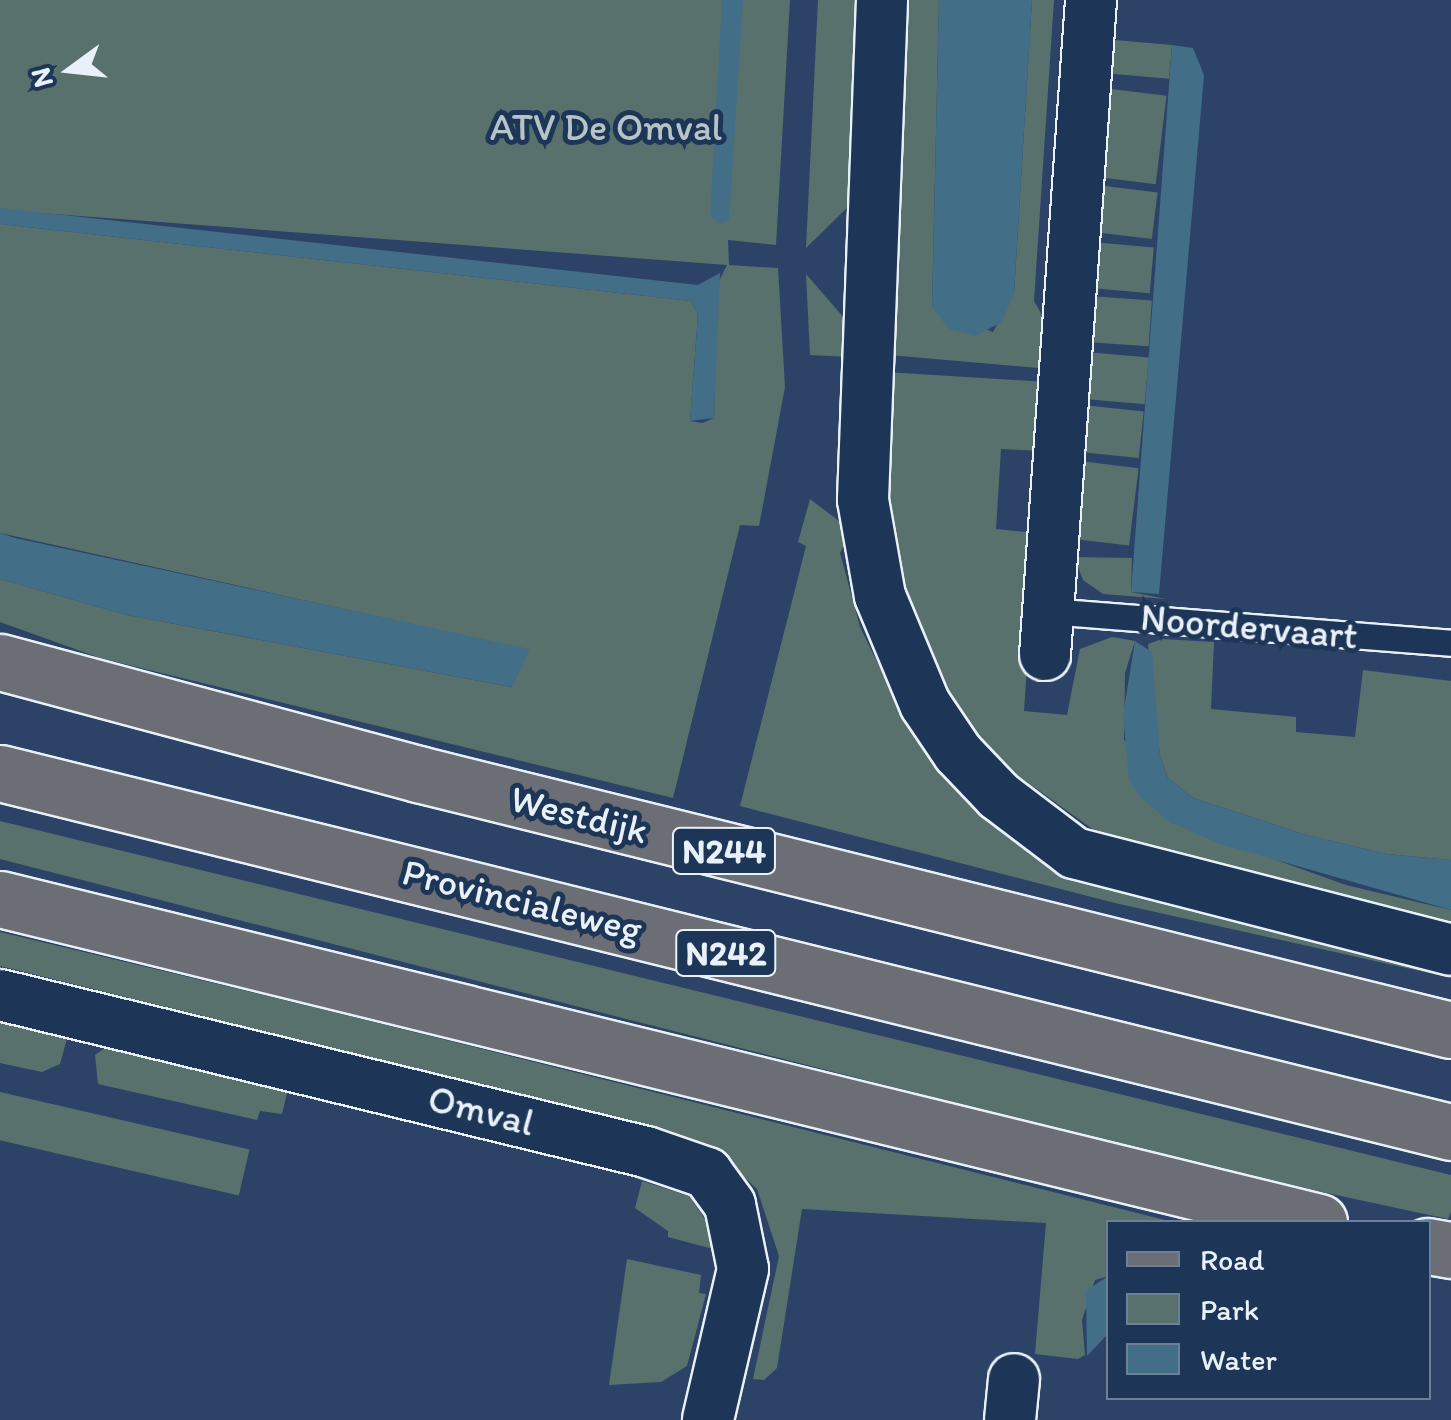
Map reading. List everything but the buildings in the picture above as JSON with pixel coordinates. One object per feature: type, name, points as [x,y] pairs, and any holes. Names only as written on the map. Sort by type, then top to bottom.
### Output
[{"type":"main road","name":"Westdijk","points":[[0,662],[418,774],[1451,1030]]},
{"type":"main road","name":"Provincialeweg","points":[[0,773],[1451,1132]]},
{"type":"main road","points":[[0,899],[1312,1220]]},
{"type":"street","points":[[882,0],[864,500],[880,596],[925,704],[958,753],[999,796],[1074,852],[1121,870],[1451,950]]},
{"type":"street","points":[[1046,633],[1090,0]]},
{"type":"street","name":"Omval","points":[[0,995],[626,1147],[707,1174],[730,1205],[742,1269],[708,1420]]},
{"type":"lane","name":"Noordervaart","points":[[1046,633],[1451,644]]},
{"type":"green space","name":"ATV De Omval","points":[[0,0],[790,0],[776,245],[728,240],[729,265],[778,268],[785,387],[759,526],[740,525],[673,798],[100,658],[0,622],[0,579],[127,615],[511,687],[529,650],[0,533],[0,224],[691,301],[698,314],[690,421],[702,423],[714,418],[718,283],[727,265],[0,210]]},
{"type":"green space","points":[[818,0],[862,0],[855,200],[806,248]]},
{"type":"green space","points":[[899,0],[939,0],[932,307],[993,332],[1014,293],[1032,0],[1054,0],[1034,301],[1051,331],[1049,369],[889,355]]},
{"type":"green space","points":[[1106,39],[1172,45],[1169,79],[1103,73]]},
{"type":"green space","points":[[1103,88],[1167,96],[1156,184],[1092,176]]},
{"type":"green space","points":[[1097,185],[1158,192],[1152,239],[1091,232]]},
{"type":"green space","points":[[1092,242],[1154,247],[1150,293],[1088,288]]},
{"type":"green space","points":[[806,274],[851,326],[850,357],[810,355]]},
{"type":"green space","points":[[1089,296],[1152,300],[1149,346],[1086,342]]},
{"type":"green space","points":[[1086,352],[1149,357],[1145,404],[1082,399]]},
{"type":"green space","points":[[886,372],[1047,382],[1042,451],[1001,449],[996,529],[1036,533],[1024,711],[1067,715],[1080,649],[1112,637],[1135,641],[1125,673],[1124,739],[1170,822],[1346,885],[1451,910],[1451,930],[1123,851],[1005,766],[953,703],[924,654],[889,545]]},
{"type":"green space","points":[[1083,405],[1144,411],[1139,458],[1078,452]]},
{"type":"green space","points":[[1080,461],[1139,468],[1129,546],[1070,538]]},
{"type":"green space","points":[[810,499],[852,531],[840,553],[860,627],[909,727],[957,788],[1123,890],[1451,971],[1451,978],[1115,903],[740,806],[806,546],[798,542]]},
{"type":"green space","points":[[1074,557],[1132,558],[1131,592],[1166,599],[1103,594],[1083,580]]},
{"type":"green space","points":[[1162,639],[1214,642],[1211,709],[1296,717],[1296,732],[1355,737],[1363,670],[1451,681],[1451,860],[1387,854],[1306,835],[1193,798],[1168,778],[1160,756],[1148,644]]},
{"type":"green space","points":[[0,821],[1451,1175],[1451,1212],[1448,1219],[1210,1168],[0,859]]},
{"type":"green space","points":[[0,932],[1165,1220],[1106,1220],[1106,1277],[1095,1280],[1082,1320],[1085,1355],[1078,1359],[1035,1354],[1046,1223],[802,1209],[777,1368],[764,1380],[753,1379],[779,1256],[757,1189],[720,1154],[632,1122],[0,966]]},
{"type":"green space","points":[[0,1017],[68,1035],[60,1064],[42,1072],[0,1063]]},
{"type":"green space","points":[[112,1043],[289,1085],[282,1114],[260,1111],[257,1120],[98,1084],[95,1055]]},
{"type":"green space","points":[[0,1092],[249,1150],[239,1195],[0,1140]]},
{"type":"green space","points":[[642,1181],[689,1196],[708,1223],[713,1249],[668,1237],[668,1231],[635,1208]]},
{"type":"green space","points":[[627,1259],[701,1275],[699,1293],[706,1294],[687,1366],[661,1382],[609,1385]]},
{"type":"water","points":[[722,0],[743,0],[729,220],[720,224],[710,216]]},
{"type":"water","points":[[939,0],[1032,0],[1014,293],[1002,322],[975,336],[949,329],[932,307]]},
{"type":"water","points":[[1172,45],[1193,48],[1204,75],[1159,594],[1131,592]]},
{"type":"water","points":[[0,208],[698,285],[720,273],[714,418],[690,421],[698,314],[691,301],[0,224]]},
{"type":"water","points":[[0,533],[530,649],[512,687],[127,615],[0,579]]},
{"type":"water","points":[[1135,641],[1152,652],[1160,756],[1168,778],[1193,798],[1306,835],[1387,854],[1451,860],[1451,910],[1220,844],[1170,822],[1140,797],[1129,780],[1123,715]]},
{"type":"water","points":[[1106,1277],[1106,1336],[1087,1356],[1086,1291]]}]
